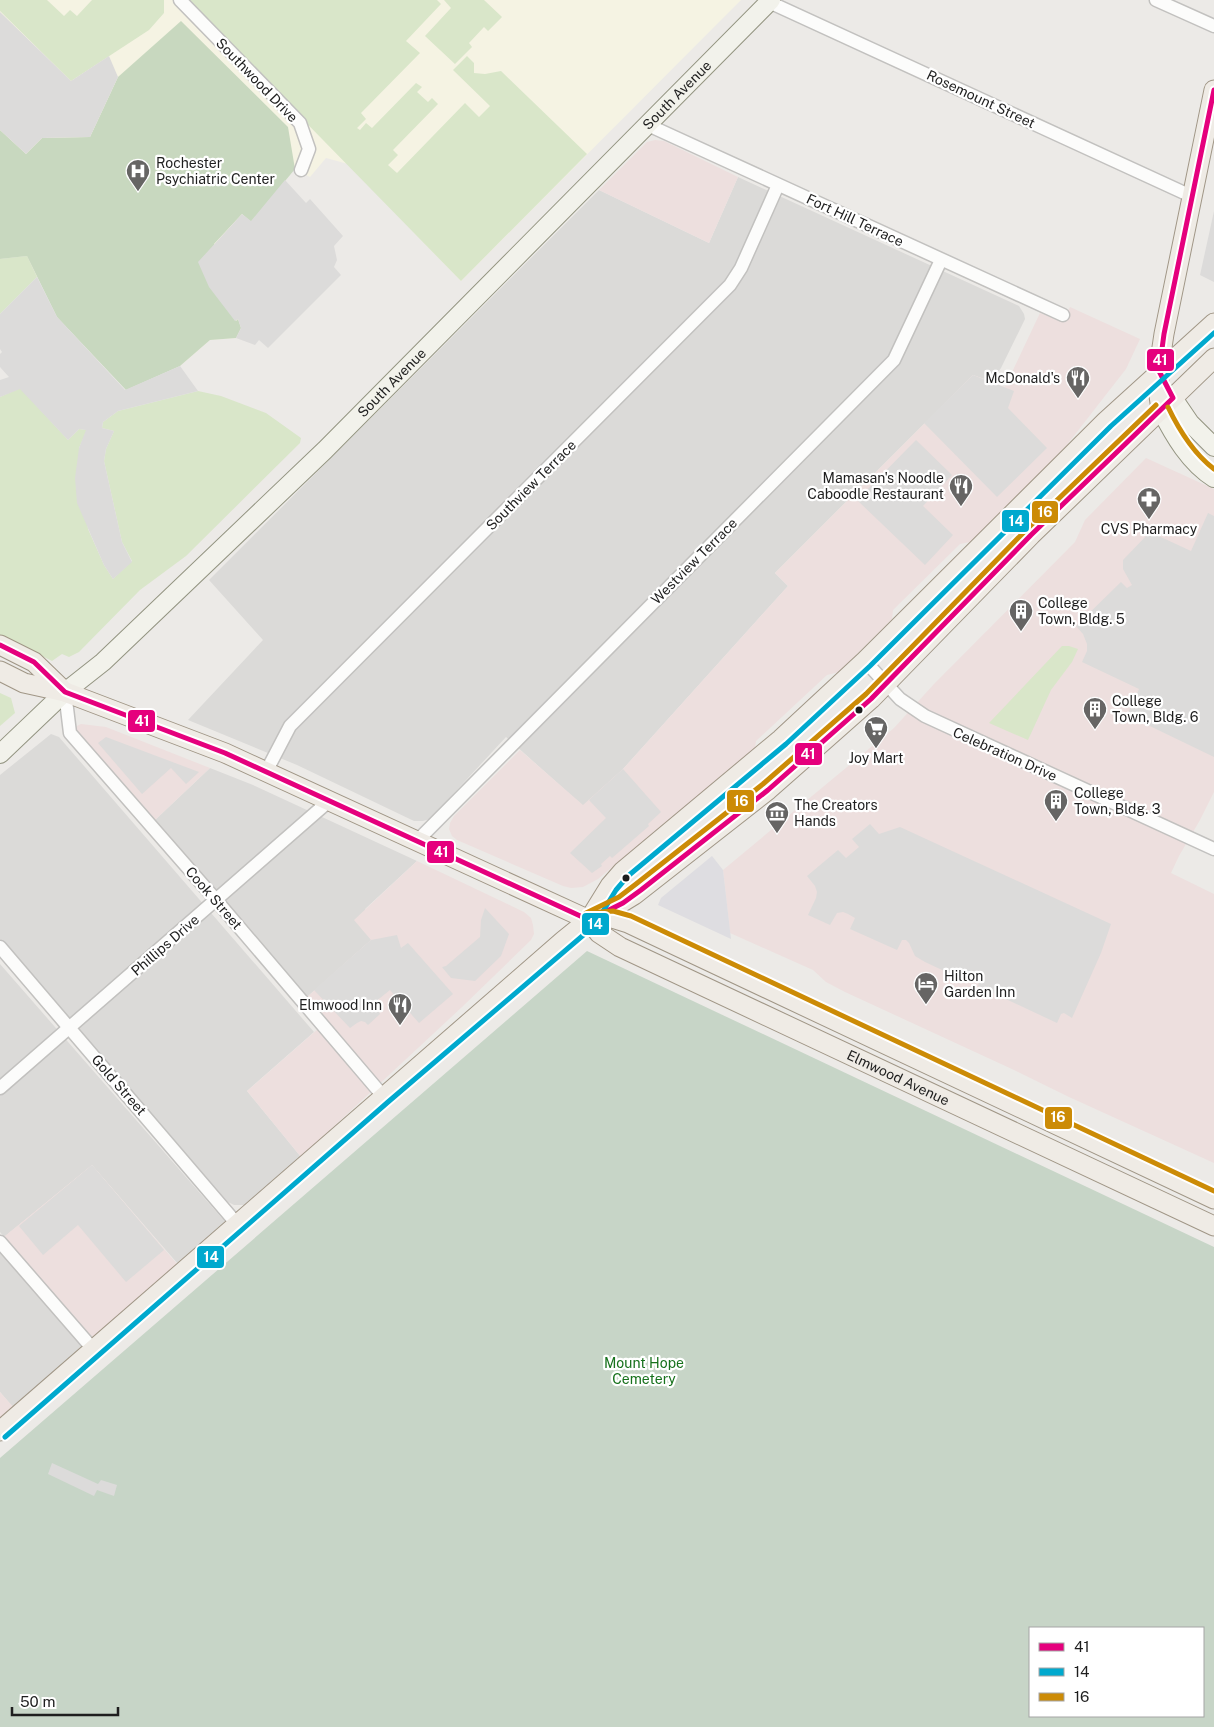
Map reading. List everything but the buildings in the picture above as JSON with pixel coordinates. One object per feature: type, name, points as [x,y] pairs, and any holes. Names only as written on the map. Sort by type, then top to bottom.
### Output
[{"type":"main road","name":"South Avenue","points":[[0,754],[65,692],[103,662],[325,450],[770,1]]},
{"type":"main road","points":[[1214,90],[1164,334],[1159,371],[1167,404],[1168,425],[1200,468],[1214,478]]},
{"type":"main road","points":[[589,920],[610,886],[624,872],[780,738],[866,661],[1062,465],[1159,371],[1214,322]]},
{"type":"main road","points":[[0,1431],[383,1096],[589,920],[634,896],[761,796],[886,684],[1031,535],[1214,358]]},
{"type":"main road","points":[[1167,404],[1190,423],[1214,447]]},
{"type":"main road","name":"Elmwood Avenue","points":[[0,645],[34,662],[65,692]]},
{"type":"main road","name":"Elmwood Avenue","points":[[0,671],[24,683],[65,692],[225,754],[417,841],[589,920],[599,933],[620,947],[1214,1226]]},
{"type":"main road","name":"Elmwood Avenue","points":[[589,920],[612,918],[628,923],[1214,1199]]},
{"type":"street","name":"Southwood Drive","points":[[180,0],[300,123],[309,149],[301,170]]},
{"type":"street","points":[[1156,0],[1214,26]]},
{"type":"street","name":"Rosemount Street","points":[[770,1],[1192,196]]},
{"type":"street","name":"Fort Hill Terrace","points":[[648,125],[1063,315]]},
{"type":"street","name":"Southview Terrace","points":[[266,772],[290,726],[730,285],[741,268],[778,185]]},
{"type":"street","name":"Westview Terrace","points":[[417,841],[894,360],[942,260]]},
{"type":"street","name":"Celebration Drive","points":[[866,661],[900,698],[925,716],[1214,849]]},
{"type":"street","name":"Cook Street","points":[[65,692],[70,733],[216,900],[383,1096]]},
{"type":"street","name":"Phillips Drive","points":[[0,1088],[329,801]]},
{"type":"street","name":"Gold Street","points":[[0,947],[237,1224]]},
{"type":"street","points":[[0,1242],[93,1349]]},
{"type":"shaded area","name":"Rochester Psychiatric Center","points":[[0,0],[741,0],[461,281],[348,164],[326,158],[310,177],[294,169],[251,222],[236,338],[210,340],[180,366],[37,277],[27,256],[0,259]]},
{"type":"shaded area","points":[[0,12],[71,81],[109,56],[118,77],[90,137],[42,138],[26,154],[0,130]]},
{"type":"shaded area","points":[[655,140],[664,141],[738,177],[709,243],[599,190],[647,142]]},
{"type":"shaded area","points":[[738,177],[1019,306],[1025,319],[1001,368],[993,379],[990,381],[973,375],[775,573],[788,586],[623,769],[583,806],[506,737],[430,819],[414,821],[297,765],[188,720],[263,640],[209,580],[599,190],[709,243]]},
{"type":"shaded area","points":[[285,180],[306,203],[310,199],[343,236],[334,246],[337,260],[334,267],[341,275],[268,348],[259,340],[255,345],[236,338],[241,328],[238,319],[235,321],[209,287],[198,262],[242,214],[251,221]]},
{"type":"shaded area","points":[[1214,211],[1214,282],[1200,275]]},
{"type":"shaded area","points":[[37,277],[57,317],[125,390],[180,366],[198,391],[118,411],[103,422],[102,428],[114,431],[106,449],[104,461],[122,542],[132,562],[113,579],[104,565],[77,503],[75,478],[79,448],[86,430],[79,429],[68,440],[20,389],[0,397],[0,380],[9,377],[0,367],[0,354],[2,352],[0,349],[0,314]]},
{"type":"shaded area","points":[[1070,307],[1140,339],[1126,369],[1066,446],[970,542],[960,544],[893,610],[892,619],[839,672],[827,675],[756,741],[755,748],[598,879],[583,887],[571,888],[563,886],[457,840],[452,836],[449,829],[454,816],[520,750],[583,805],[623,769],[788,586],[775,573],[973,375],[1005,387],[1040,313],[1062,322]]},
{"type":"shaded area","points":[[973,375],[1014,391],[1008,408],[1047,448],[997,497],[924,423]]},
{"type":"shaded area","points":[[916,440],[952,475],[923,506],[953,535],[925,565],[857,500]]},
{"type":"shaded area","points":[[1146,458],[1214,489],[1214,792],[1171,873],[1214,894],[1214,1163],[845,992],[826,982],[813,970],[730,933],[723,870],[894,728],[934,684],[1075,542],[1085,520]]},
{"type":"shaded area","points":[[1208,513],[1214,516],[1214,757],[1127,715],[1139,689],[1082,662],[1087,651],[1087,644],[1083,634],[1076,626],[1121,582],[1127,588],[1132,585],[1123,569],[1123,560],[1150,532],[1191,551]]},
{"type":"shaded area","points":[[81,724],[106,727],[210,768],[154,821],[74,729]]},
{"type":"shaded area","points":[[51,734],[59,737],[314,1032],[247,1091],[301,1157],[244,1205],[234,1205],[228,1202],[0,939],[0,775]]},
{"type":"shaded area","points":[[106,737],[199,772],[186,784],[171,768],[142,794],[98,743]]},
{"type":"shaded area","points":[[210,768],[253,785],[417,861],[365,909],[371,940],[307,997],[154,821]]},
{"type":"shaded area","points":[[623,769],[661,812],[648,824],[649,826],[612,858],[610,856],[601,864],[602,866],[592,873],[570,853],[606,818],[589,800]]},
{"type":"shaded area","points":[[870,824],[879,834],[900,827],[1111,924],[1101,953],[1072,1018],[1064,1013],[1061,1014],[1057,1023],[978,986],[981,977],[979,974],[974,973],[964,977],[957,977],[925,962],[915,956],[906,940],[902,940],[897,950],[850,929],[855,918],[843,912],[837,913],[830,925],[808,915],[817,892],[807,876],[838,850],[846,858],[859,847],[852,839]]},
{"type":"shaded area","points":[[712,856],[723,870],[731,939],[658,905],[661,898]]},
{"type":"shaded area","points":[[417,861],[524,912],[531,918],[534,934],[531,940],[462,1007],[301,1157],[247,1091],[327,1021],[307,997],[371,940],[354,920]]},
{"type":"shaded area","points":[[485,908],[509,934],[501,956],[475,981],[451,978],[442,967],[446,966],[480,937],[481,920]]},
{"type":"shaded area","points":[[397,935],[401,948],[408,943],[453,994],[419,1023],[390,990],[375,1002],[380,1014],[368,1025],[361,1021],[350,1028],[314,990],[371,940]]},
{"type":"shaded area","points":[[0,964],[226,1223],[178,1264],[92,1165],[4,1237],[0,1232]]},
{"type":"shaded area","points":[[92,1165],[183,1271],[93,1349],[0,1240]]},
{"type":"shaded area","points":[[92,1165],[164,1250],[126,1282],[78,1225],[43,1255],[19,1226]]},
{"type":"shaded area","points":[[0,1242],[93,1349],[19,1414],[0,1392]]},
{"type":"shaded area","points":[[0,1392],[14,1408],[0,1419]]},
{"type":"shaded area","points":[[52,1463],[98,1484],[101,1480],[117,1485],[114,1496],[97,1490],[94,1496],[48,1474]]},
{"type":"green space","points":[[0,0],[47,0],[64,16],[70,10],[77,16],[92,0],[164,0],[164,13],[149,30],[71,81],[0,11]]},
{"type":"green space","points":[[186,0],[437,0],[441,4],[406,41],[420,53],[361,113],[366,119],[357,128],[360,130],[366,123],[372,128],[416,83],[422,87],[417,92],[428,102],[432,98],[438,104],[393,150],[398,155],[388,165],[397,173],[465,103],[479,117],[490,106],[453,70],[467,56],[474,63],[474,73],[485,74],[501,71],[587,154],[461,281]]},
{"type":"green space","points":[[444,0],[484,0],[502,17],[488,31],[484,27],[469,43],[472,47],[455,64],[425,36],[451,8]]},
{"type":"green space","points":[[181,21],[288,127],[295,169],[251,222],[242,214],[214,244],[236,321],[238,319],[241,328],[236,338],[210,340],[180,366],[126,390],[57,317],[27,256],[0,259],[0,130],[26,154],[42,138],[90,137],[118,77]]},
{"type":"green space","points":[[27,256],[37,277],[0,314],[0,259]]},
{"type":"green space","points":[[20,388],[68,440],[79,429],[87,430],[79,448],[88,529],[104,565],[113,579],[132,561],[122,542],[104,461],[106,449],[114,431],[102,428],[103,422],[118,411],[198,391],[221,396],[266,413],[301,438],[300,443],[186,556],[140,590],[79,652],[69,657],[62,654],[52,661],[0,635],[0,397]]},
{"type":"green space","points":[[1062,646],[1078,649],[1072,662],[1051,690],[1028,740],[989,723]]},
{"type":"green space","points":[[0,693],[11,698],[15,713],[0,726]]},
{"type":"green space","name":"Mount Hope Cemetery","points":[[587,951],[1214,1247],[1214,1727],[0,1727],[0,1458]]},
{"type":"transit line","name":"41","points":[[589,920],[623,903],[641,890],[768,790],[871,699],[1031,535],[1173,398],[1159,371],[1164,334],[1214,90]]},
{"type":"transit line","name":"14","points":[[5,1437],[388,1102],[594,926],[616,890],[628,876],[786,744],[870,666],[1111,426],[1214,333]]},
{"type":"transit line","name":"16","points":[[586,913],[619,897],[636,884],[763,784],[866,694],[1026,530],[1156,405]]},
{"type":"transit line","name":"16","points":[[1168,407],[1187,441],[1206,463],[1214,469]]},
{"type":"transit line","name":"41","points":[[0,645],[34,662],[65,692],[225,753],[589,920]]},
{"type":"transit line","name":"16","points":[[588,913],[613,911],[631,916],[1214,1191]]},
{"type":"place","name":"Rochester Psychiatric Center","points":[[138,192]]},
{"type":"place","name":"McDonald's","points":[[1078,399]]},
{"type":"place","name":"Mamasan's Noodle Caboodle Restaurant","points":[[961,507]]},
{"type":"place","name":"CVS Pharmacy","points":[[1149,520]]},
{"type":"place","name":"College Town, Bldg. 5","points":[[1021,632]]},
{"type":"place","name":"College Town, Bldg. 6","points":[[1095,730]]},
{"type":"place","name":"Joy Mart","points":[[876,749]]},
{"type":"place","name":"College Town, Bldg. 3","points":[[1056,822]]},
{"type":"place","name":"The Creators Hands","points":[[777,834]]},
{"type":"place","name":"Hilton Garden Inn","points":[[926,1005]]},
{"type":"place","name":"Elmwood Inn","points":[[400,1026]]}]
